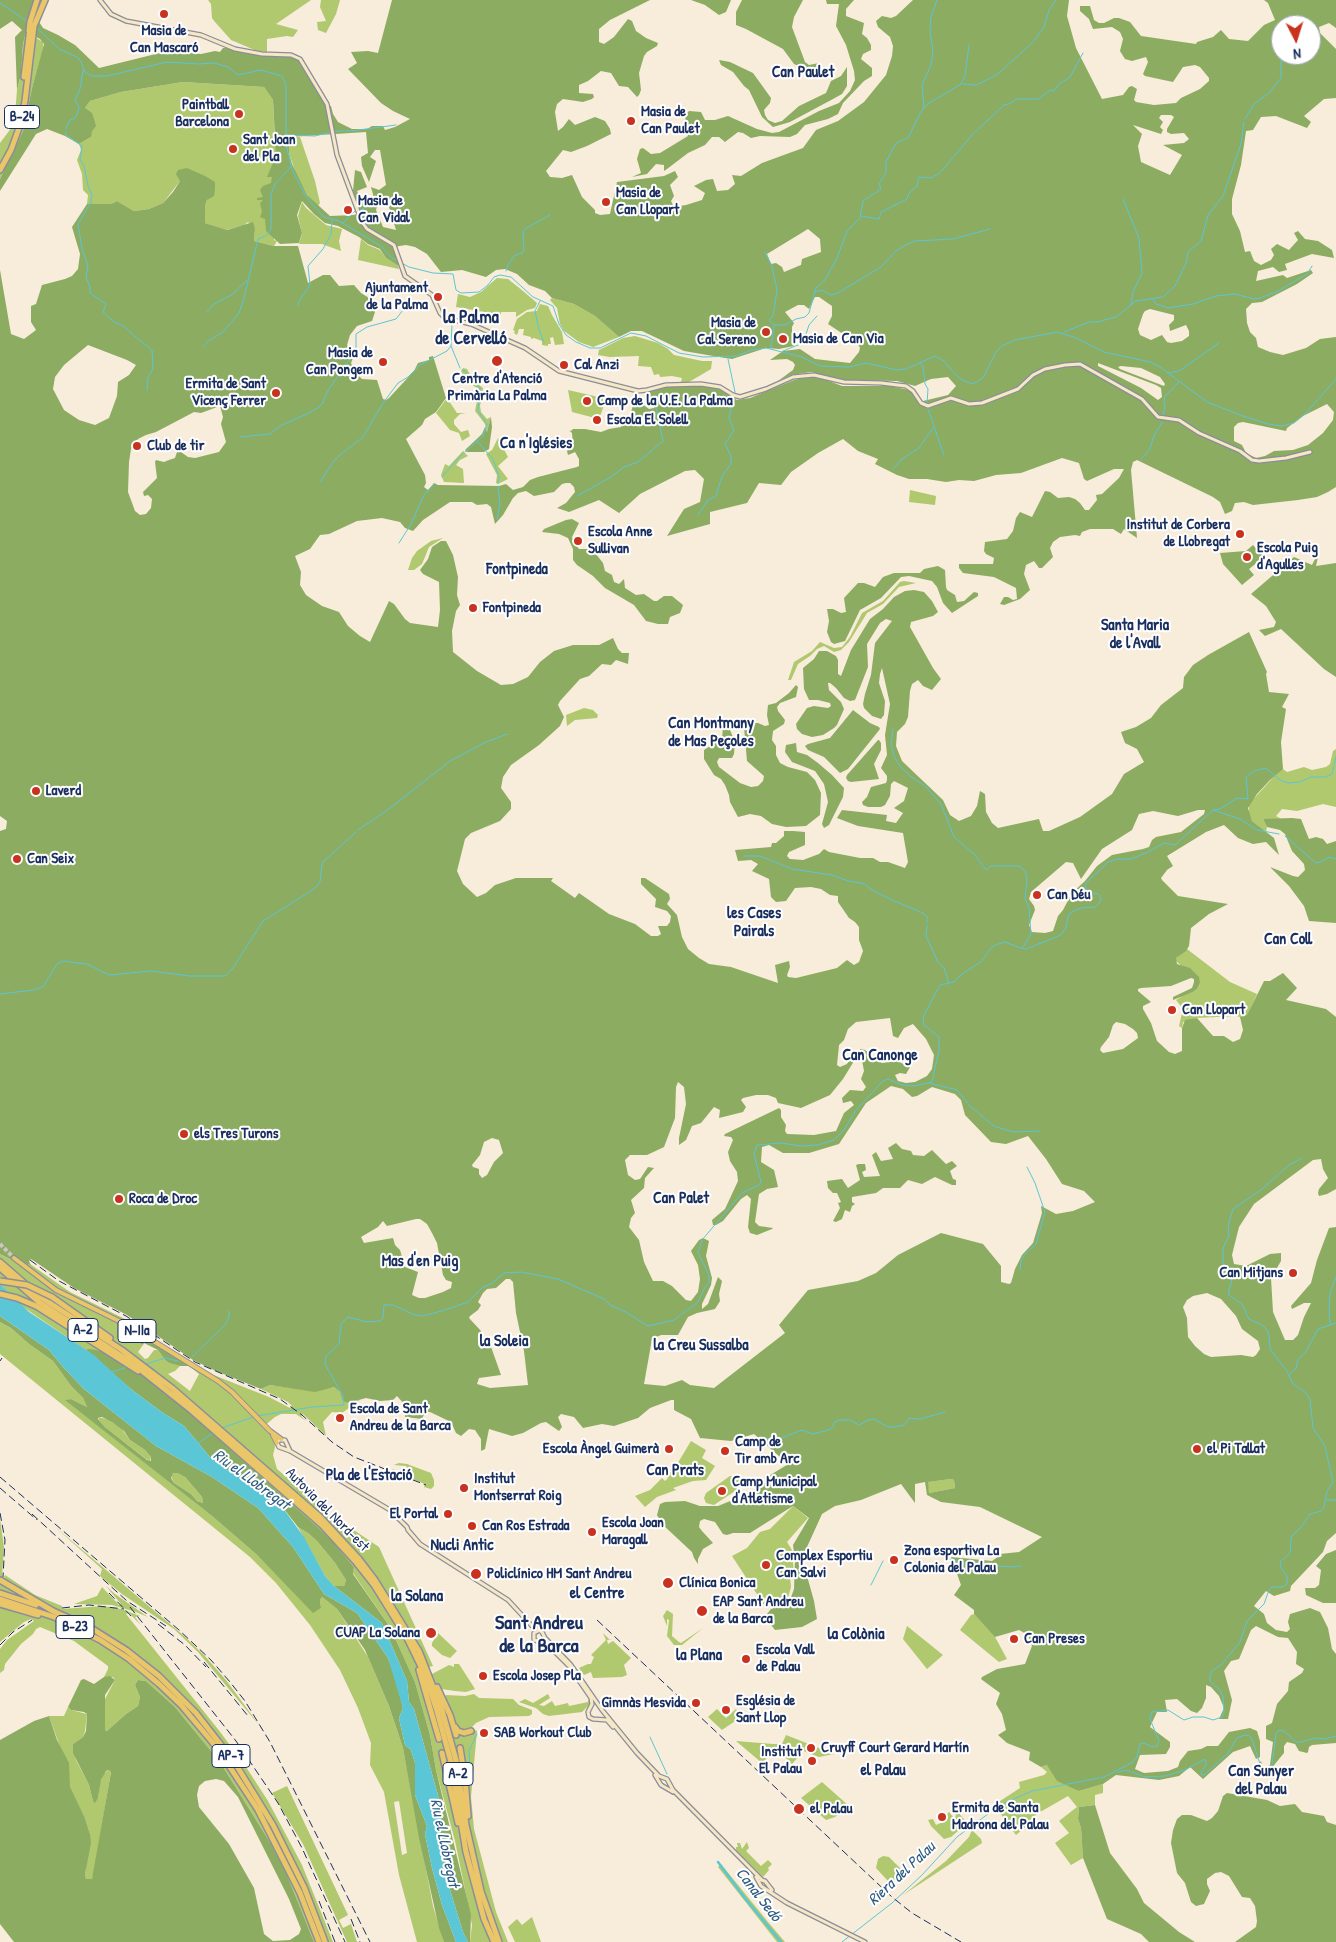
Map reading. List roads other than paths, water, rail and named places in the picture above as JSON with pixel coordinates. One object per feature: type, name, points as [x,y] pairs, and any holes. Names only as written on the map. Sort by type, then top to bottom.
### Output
[{"type":"highway","points":[[37,0],[38,11]]},
{"type":"highway","name":"B-24","points":[[0,164],[11,142],[18,118],[31,37],[43,0]]},
{"type":"highway","points":[[38,11],[49,0]]},
{"type":"highway","name":"B-24","points":[[0,170],[14,144],[21,119],[31,37]]},
{"type":"highway","name":"Autovia del Nord-est","points":[[0,1262],[20,1281],[135,1364],[221,1433],[320,1516],[356,1554],[383,1591],[413,1640],[442,1710],[456,1760],[469,1838],[481,1891],[499,1942]]},
{"type":"highway","name":"Autovia del Nord-est","points":[[0,1268],[39,1302],[135,1364],[149,1370],[198,1410],[318,1522],[348,1553],[374,1585],[391,1611],[425,1675],[443,1729],[456,1790],[466,1852],[484,1919],[494,1942]]},
{"type":"highway","points":[[0,1281],[27,1285],[52,1297],[135,1364]]},
{"type":"highway","points":[[0,1294],[23,1300],[135,1364]]},
{"type":"highway","name":"AP-7","points":[[0,1580],[53,1611],[91,1628],[134,1656],[169,1684],[203,1720],[239,1769],[274,1825],[301,1880],[325,1942]]},
{"type":"highway","name":"B-23","points":[[0,1594],[53,1611]]},
{"type":"highway","name":"B-23","points":[[0,1599],[44,1613],[78,1628],[118,1651],[142,1670]]},
{"type":"highway","name":"AP-7","points":[[0,1604],[37,1614],[76,1630],[142,1670],[170,1694],[198,1725],[227,1762],[265,1823],[300,1894],[319,1942]]},
{"type":"highway","points":[[414,1655],[439,1739]]},
{"type":"highway","points":[[422,1659],[458,1732],[471,1731]]},
{"type":"highway","points":[[454,1726],[456,1735]]},
{"type":"highway","points":[[460,1748],[465,1778],[469,1838]]},
{"type":"highway","points":[[442,1753],[466,1852]]},
{"type":"main road","points":[[100,0],[111,14],[126,21],[202,35],[235,49],[262,54],[293,55],[300,59],[326,101],[337,155],[362,222],[367,229],[393,244],[407,278],[433,296],[440,313],[445,318],[472,324],[528,350],[562,372],[638,391],[682,383],[716,386],[740,397],[766,389],[793,377],[814,375],[844,382],[906,386],[926,406],[951,398],[974,405],[1018,389],[1030,377],[1045,369],[1065,364],[1080,364],[1144,400],[1158,416],[1179,420],[1199,433],[1240,451],[1252,460],[1286,458],[1310,452]]},
{"type":"main road","name":"N-IIa","points":[[14,1258],[56,1290],[129,1326],[218,1381],[270,1431],[285,1440],[290,1451],[390,1510],[408,1527],[408,1530],[423,1546],[508,1600],[532,1626]]},
{"type":"main road","name":"N-IIa","points":[[270,1431],[278,1447],[283,1448]]},
{"type":"main road","points":[[277,1443],[281,1439]]},
{"type":"main road","points":[[286,1444],[283,1448],[290,1451]]},
{"type":"main road","points":[[532,1626],[540,1630],[571,1665],[601,1708],[637,1753],[656,1773],[667,1780],[673,1790],[761,1881],[760,1886],[765,1886],[813,1917],[865,1942]]},
{"type":"main road","points":[[532,1626],[534,1640],[548,1645],[569,1666],[591,1698],[591,1706],[588,1712],[590,1717],[606,1720],[611,1724],[661,1785],[671,1791],[761,1881],[766,1881],[765,1886]]},
{"type":"main road","points":[[534,1633],[540,1630]]},
{"type":"main road","points":[[541,1642],[545,1636]]},
{"type":"main road","points":[[591,1706],[595,1705],[601,1708]]},
{"type":"main road","points":[[599,1718],[602,1715],[601,1708]]},
{"type":"main road","points":[[660,1782],[663,1778]]},
{"type":"main road","points":[[664,1786],[668,1782]]},
{"type":"water","points":[[0,1284],[29,1312],[94,1355],[132,1390],[184,1426],[210,1457],[224,1468],[260,1489],[280,1504],[304,1537],[325,1576],[334,1586],[382,1623],[407,1681],[409,1702],[414,1709],[439,1799],[441,1834],[439,1846],[446,1877],[463,1932],[468,1942],[456,1942],[442,1905],[425,1834],[427,1826],[415,1795],[415,1763],[411,1750],[405,1745],[399,1718],[403,1708],[388,1658],[357,1613],[324,1594],[293,1547],[258,1508],[212,1477],[156,1446],[84,1389],[49,1350],[0,1316]]},
{"type":"waterway","points":[[924,108],[922,85],[931,65],[933,52],[930,31],[931,17],[937,0]]},
{"type":"waterway","points":[[963,84],[976,85],[1000,72],[1034,41],[1044,27],[1049,10],[1056,0]]},
{"type":"waterway","points":[[0,3],[28,22]]},
{"type":"waterway","points":[[36,27],[59,49],[77,57],[85,72],[91,76],[107,76],[167,62],[214,63],[228,67],[238,75],[261,70],[282,76],[286,85],[286,144],[292,169],[306,197],[324,217],[339,221],[381,246],[392,258],[409,267],[433,273],[453,274],[456,290],[461,293],[479,292],[494,277],[500,275],[511,277],[533,297],[553,306],[559,324],[566,335],[590,348],[600,348],[631,333],[646,336],[679,353],[703,357],[736,356],[752,350],[766,348],[802,357],[820,366],[849,367],[866,363],[897,370],[906,369],[935,356],[944,361],[962,380],[973,384],[983,378],[996,352],[1002,346],[1015,340],[1057,332],[1074,337],[1104,352],[1150,362],[1160,367],[1207,402],[1243,416],[1268,424],[1282,426],[1294,423],[1305,414],[1336,379]]},
{"type":"waterway","points":[[771,348],[774,325],[785,325],[805,317],[809,313],[816,288],[825,280],[837,258],[847,231],[860,218],[863,201],[881,189],[879,184],[886,172],[886,162],[895,145],[908,138],[926,105],[961,84],[965,76],[969,45]]},
{"type":"waterway","points":[[861,216],[879,219],[881,212],[907,199],[909,193],[917,186],[919,177],[931,178],[940,173],[972,135],[1004,105],[1016,99],[1039,99],[1050,90],[1054,91],[1059,84],[1070,77],[1083,53]]},
{"type":"waterway","points":[[1245,119],[1254,104],[1269,93],[1281,78],[1281,65]]},
{"type":"waterway","points":[[66,129],[70,120],[75,118],[78,112],[79,107],[75,100],[80,89],[83,70]]},
{"type":"waterway","points":[[1064,332],[1089,322],[1116,317],[1136,301],[1163,297],[1175,286],[1186,263],[1188,252],[1201,241],[1208,215],[1223,196],[1241,144],[1244,122]]},
{"type":"waterway","points":[[335,131],[351,131],[396,125]]},
{"type":"waterway","points":[[65,132],[66,135],[82,146],[80,160],[84,166],[92,195],[91,202],[78,224],[82,249],[88,266],[86,278],[90,287],[90,293],[106,304],[103,312],[136,337]]},
{"type":"waterway","points":[[285,135],[315,136],[331,132]]},
{"type":"waterway","points":[[203,347],[208,341],[223,332],[239,313],[258,239],[267,235],[271,229],[271,194],[275,184],[291,167]]},
{"type":"waterway","points":[[1123,199],[1139,238],[1142,273],[1133,292],[1131,305]]},
{"type":"waterway","points":[[360,210],[381,200],[387,200]]},
{"type":"waterway","points":[[343,223],[355,211]]},
{"type":"waterway","points":[[506,271],[514,256],[522,253],[524,250],[523,232],[525,229],[550,215]]},
{"type":"waterway","points":[[298,306],[299,301],[310,285],[308,266],[323,249],[331,234],[332,221]]},
{"type":"waterway","points":[[814,292],[822,290],[830,295],[836,294],[881,267],[896,251],[915,241],[953,239],[990,229]]},
{"type":"waterway","points":[[765,252],[772,266],[777,290],[773,316],[769,320],[774,325]]},
{"type":"waterway","points":[[1153,300],[1156,304],[1168,308],[1193,304],[1216,296],[1235,294],[1254,299],[1260,298],[1278,291],[1307,274],[1312,266]]},
{"type":"waterway","points":[[207,312],[214,304],[233,294],[247,280]]},
{"type":"waterway","points":[[240,437],[270,434],[280,426],[319,407],[356,350],[356,334],[367,327],[396,319],[410,301]]},
{"type":"waterway","points":[[540,301],[535,311],[544,342]]},
{"type":"waterway","points":[[783,351],[803,343],[809,325],[817,316]]},
{"type":"waterway","points":[[452,324],[451,346],[460,368]]},
{"type":"waterway","points":[[137,338],[152,350],[153,369],[148,377],[147,390]]},
{"type":"waterway","points":[[1168,373],[1179,371],[1219,343]]},
{"type":"waterway","points":[[320,482],[333,462],[363,437],[383,403],[398,383],[408,377],[420,365],[447,351],[451,346]]},
{"type":"waterway","points":[[728,359],[735,392]]},
{"type":"waterway","points":[[919,363],[923,366],[925,384],[928,389],[927,404]]},
{"type":"waterway","points":[[462,370],[480,388],[478,411],[487,424],[483,436],[465,452]]},
{"type":"waterway","points":[[1163,415],[1165,396],[1179,382]]},
{"type":"waterway","points":[[698,515],[708,500],[716,496],[722,476],[731,464],[731,456],[725,444],[734,430],[729,418],[732,404]]},
{"type":"waterway","points":[[577,496],[611,477],[624,467],[638,462],[663,441],[656,408]]},
{"type":"waterway","points":[[928,409],[944,455]]},
{"type":"waterway","points":[[1140,460],[1150,449],[1153,438],[1162,422]]},
{"type":"waterway","points":[[893,469],[902,459],[919,448],[933,428]]},
{"type":"waterway","points":[[477,441],[493,459],[499,477],[498,483]]},
{"type":"waterway","points":[[442,477],[463,453]]},
{"type":"waterway","points":[[399,543],[411,524],[424,495],[434,484]]},
{"type":"waterway","points":[[497,519],[500,504],[498,486]]},
{"type":"waterway","points":[[893,729],[891,744],[894,756],[900,766],[910,776],[925,786],[941,804],[954,837],[974,854],[986,870],[991,866],[1019,866],[1025,871],[1027,879],[1025,899],[1029,907],[1031,934],[1023,947]]},
{"type":"waterway","points":[[358,830],[389,809],[450,761],[486,742],[507,734]]},
{"type":"waterway","points":[[257,1416],[312,1407],[344,1405],[343,1396],[325,1364],[326,1356],[339,1344],[341,1324],[348,1317],[367,1322],[380,1321],[383,1318],[384,1305],[393,1305],[415,1315],[423,1316],[445,1310],[468,1302],[483,1287],[491,1284],[504,1273],[521,1272],[558,1279],[604,1299],[610,1305],[624,1311],[648,1326],[674,1320],[698,1302],[709,1282],[709,1275],[698,1253],[702,1240],[742,1193],[759,1185],[761,1182],[754,1154],[757,1145],[781,1143],[801,1146],[818,1145],[834,1140],[844,1130],[856,1110],[883,1081],[888,1079],[902,1085],[914,1086],[932,1082],[939,1050],[939,1037],[924,1025],[923,1017],[940,985],[954,982],[962,974],[982,961],[989,950],[995,945],[1005,942],[1026,949],[1061,935],[1066,928],[1070,913],[1081,908],[1095,907],[1100,902],[1101,898],[1098,894],[1088,892],[1085,885],[1108,862],[1117,859],[1131,859],[1164,843],[1175,845],[1213,810],[1220,809],[1237,798],[1248,799],[1246,777],[1254,771],[1266,768],[1280,780],[1288,783],[1300,782],[1311,777],[1326,777],[1332,774],[1336,757]]},
{"type":"waterway","points":[[1213,810],[1240,819],[1257,830],[1279,834]]},
{"type":"waterway","points":[[0,994],[43,987],[57,964],[62,961],[87,964],[109,975],[151,971],[190,976],[225,976],[233,968],[263,921],[314,889],[320,882],[324,861],[356,832]]},
{"type":"waterway","points":[[1285,836],[1316,863],[1329,857],[1336,859]]},
{"type":"waterway","points":[[744,856],[760,856],[792,869],[832,875],[848,881],[865,884],[870,889],[923,913],[928,918],[927,922]]},
{"type":"waterway","points":[[927,925],[926,936],[938,962],[944,968],[949,983]]},
{"type":"waterway","points":[[929,1083],[957,1090],[971,1107],[994,1126],[1013,1132],[1039,1131]]},
{"type":"waterway","name":"Riera del Palau","points":[[842,1942],[892,1903],[922,1875],[957,1837],[1000,1805],[1032,1791],[1104,1777],[1133,1762],[1137,1757],[1140,1744],[1144,1743],[1152,1747],[1157,1746],[1159,1741],[1150,1719],[1152,1712],[1168,1710],[1184,1720],[1193,1717],[1204,1717],[1213,1720],[1222,1717],[1224,1713],[1223,1697],[1220,1690],[1210,1681],[1210,1675],[1240,1642],[1247,1621],[1264,1604],[1269,1590],[1272,1587],[1283,1587],[1287,1584],[1287,1576],[1281,1568],[1280,1562],[1290,1553],[1291,1537],[1310,1514],[1321,1511],[1324,1507],[1327,1491],[1333,1482],[1325,1446],[1313,1428],[1310,1399],[1305,1392],[1293,1384],[1287,1371],[1270,1349],[1267,1330],[1262,1325],[1249,1319],[1242,1304],[1229,1295],[1232,1280],[1225,1274],[1223,1269],[1223,1248],[1229,1236],[1228,1226],[1233,1209],[1262,1189],[1289,1165],[1302,1158]]},
{"type":"waterway","points":[[1020,1270],[1021,1261],[1025,1254],[1036,1244],[1045,1212],[1027,1167]]},
{"type":"waterway","points":[[1330,1324],[1330,1293],[1336,1277]]},
{"type":"waterway","points":[[192,1357],[225,1325],[229,1317],[229,1311]]},
{"type":"waterway","points":[[1290,1374],[1296,1368],[1298,1359],[1305,1353],[1318,1329],[1336,1323]]},
{"type":"waterway","points":[[143,1365],[165,1358],[178,1361]]},
{"type":"waterway","points":[[112,1372],[127,1367]]},
{"type":"waterway","points":[[739,1447],[758,1439],[779,1439],[802,1430],[812,1434],[825,1431],[831,1429],[835,1422],[839,1420],[850,1420],[859,1425],[874,1419],[888,1427],[894,1427],[904,1425],[909,1418],[920,1419],[945,1412]]},
{"type":"waterway","points":[[222,1428],[253,1417]]},
{"type":"waterway","points":[[197,1444],[214,1432]]},
{"type":"waterway","points":[[1327,1500],[1336,1500]]},
{"type":"waterway","points":[[945,1558],[965,1563],[1010,1567],[1021,1566]]},
{"type":"waterway","points":[[871,1585],[883,1561]]},
{"type":"waterway","points":[[1118,1772],[1126,1770],[1145,1777],[1165,1776],[1185,1770],[1205,1759],[1206,1765],[1201,1773],[1204,1775],[1228,1753],[1237,1738],[1245,1735],[1250,1736],[1252,1739],[1261,1767],[1268,1770],[1272,1765],[1276,1734],[1279,1730],[1284,1731],[1296,1742],[1336,1736]]},
{"type":"waterway","points":[[471,1783],[469,1751],[477,1734]]},
{"type":"waterway","name":"Canal Sedó","points":[[650,1737],[667,1774]]},
{"type":"waterway","name":"Canal Sedó","points":[[718,1862],[781,1942]]},
{"type":"tunnel","points":[[0,1244],[14,1258]]},
{"type":"railway","points":[[30,1260],[59,1281],[126,1316],[195,1362],[280,1399],[302,1415],[332,1442],[354,1457],[426,1485]]},
{"type":"railway","points":[[0,1477],[179,1630],[211,1660],[230,1682],[245,1701],[270,1742],[370,1942]]},
{"type":"railway","points":[[0,1488],[37,1520]]},
{"type":"railway","points":[[0,1513],[5,1540],[3,1577]]},
{"type":"railway","points":[[32,1514],[127,1601],[166,1626]]},
{"type":"railway","points":[[109,1593],[133,1618]]},
{"type":"railway","points":[[62,1608],[89,1605],[124,1609]]},
{"type":"railway","points":[[130,1607],[236,1741],[278,1803],[302,1848],[345,1942]]},
{"type":"railway","points":[[0,1645],[13,1632],[32,1620]]},
{"type":"railway","points":[[597,1620],[892,1897],[912,1913],[961,1942]]},
{"type":"railway","points":[[158,1624],[185,1645],[206,1667]]},
{"type":"railway","points":[[204,1662],[248,1716]]},
{"type":"railway","points":[[319,1901],[335,1942]]},
{"type":"railway","points":[[351,1919],[360,1942]]},
{"type":"place","name":"Masia de Can Mascaró","points":[[164,14]]},
{"type":"place","name":"Paintball Barcelona","points":[[239,114]]},
{"type":"place","name":"Masia de Can Paulet","points":[[631,121]]},
{"type":"place","name":"Sant Joan del Pla","points":[[233,149]]},
{"type":"place","name":"Masia de Can Llopart","points":[[606,202]]},
{"type":"place","name":"Masia de Can Vidal","points":[[348,210]]},
{"type":"place","name":"Ajuntament de la Palma","points":[[438,297]]},
{"type":"place","name":"Masia de Cal Sereno","points":[[766,332]]},
{"type":"place","name":"Masia de Can Via","points":[[783,339]]},
{"type":"place","name":"Centre d'Atenció Primària La Palma","points":[[497,361]]},
{"type":"place","name":"Masia de Can Pongem","points":[[383,362]]},
{"type":"place","name":"Cal Anzi","points":[[564,365]]},
{"type":"place","name":"Ermita de Sant Vicenç Ferrer","points":[[276,393]]},
{"type":"place","name":"Camp de la U.E. La Palma","points":[[587,401]]},
{"type":"place","name":"Escola El Solell","points":[[597,420]]},
{"type":"place","name":"Club de tir","points":[[137,446]]},
{"type":"place","name":"Institut de Corbera de Llobregat","points":[[1240,534]]},
{"type":"place","name":"Escola Anne Sullivan","points":[[578,541]]},
{"type":"place","name":"Escola Puig d'Agulles","points":[[1247,557]]},
{"type":"place","name":"Fontpineda","points":[[473,608]]},
{"type":"place","name":"Laverd","points":[[36,791]]},
{"type":"place","name":"Can Seix","points":[[17,859]]},
{"type":"place","name":"Can Déu","points":[[1037,895]]},
{"type":"place","name":"Can Llopart","points":[[1172,1010]]},
{"type":"place","name":"els Tres Turons","points":[[184,1134]]},
{"type":"place","name":"Roca de Droc","points":[[119,1199]]},
{"type":"place","name":"Can Mitjans","points":[[1293,1273]]},
{"type":"place","name":"Escola de Sant Andreu de la Barca","points":[[340,1418]]},
{"type":"place","name":"Escola Àngel Guimerà","points":[[669,1449]]},
{"type":"place","name":"el Pi Tallat","points":[[1197,1449]]},
{"type":"place","name":"Camp de Tir amb Arc","points":[[725,1451]]},
{"type":"place","name":"Institut Montserrat Roig","points":[[464,1488]]},
{"type":"place","name":"Camp Municipal d'Atletisme","points":[[722,1491]]},
{"type":"place","name":"El Portal","points":[[448,1514]]},
{"type":"place","name":"Can Ros Estrada","points":[[472,1526]]},
{"type":"place","name":"Escola Joan Maragall","points":[[592,1532]]},
{"type":"place","name":"Zona esportiva La Colonia del Palau","points":[[894,1560]]},
{"type":"place","name":"Complex Esportiu Can Salvi","points":[[766,1565]]},
{"type":"place","name":"Policlínico HM Sant Andreu","points":[[476,1574]]},
{"type":"place","name":"Clínica Bonica","points":[[668,1583]]},
{"type":"place","name":"EAP Sant Andreu de la Barca","points":[[702,1611]]},
{"type":"place","name":"CUAP La Solana","points":[[431,1633]]},
{"type":"place","name":"Can Preses","points":[[1014,1639]]},
{"type":"place","name":"Escola Vall de Palau","points":[[746,1659]]},
{"type":"place","name":"Escola Josep Pla","points":[[483,1676]]},
{"type":"place","name":"Gimnàs Mesvida","points":[[696,1703]]},
{"type":"place","name":"Església de Sant Llop","points":[[726,1710]]},
{"type":"place","name":"SAB Workout Club","points":[[484,1733]]},
{"type":"place","name":"Cruyff Court Gerard Martín","points":[[811,1748]]},
{"type":"place","name":"Institut El Palau","points":[[812,1761]]},
{"type":"place","name":"el Palau","points":[[799,1809]]},
{"type":"place","name":"Ermita de Santa Madrona del Palau","points":[[942,1817]]},
{"type":"district","name":"Can Paulet","points":[[803,73]]},
{"type":"district","name":"la Palma de Cervelló","points":[[471,328]]},
{"type":"district","name":"Ca n'Iglésies","points":[[536,444]]},
{"type":"district","name":"Fontpineda","points":[[517,570]]},
{"type":"district","name":"Santa Maria de l'Avall","points":[[1135,635]]},
{"type":"district","name":"Can Montmany de Mas Peçoles","points":[[711,733]]},
{"type":"district","name":"les Cases Pairals","points":[[754,923]]},
{"type":"district","name":"Can Coll","points":[[1288,940]]},
{"type":"district","name":"Can Canonge","points":[[880,1056]]},
{"type":"district","name":"Can Palet","points":[[681,1199]]},
{"type":"district","name":"Mas d'en Puig","points":[[420,1262]]},
{"type":"district","name":"la Soleia","points":[[504,1342]]},
{"type":"district","name":"la Creu Sussalba","points":[[701,1346]]},
{"type":"district","name":"Can Prats","points":[[675,1471]]},
{"type":"district","name":"Pla de l'Estació","points":[[369,1476]]},
{"type":"district","name":"Nucli Antic","points":[[462,1546]]},
{"type":"district","name":"el Centre","points":[[597,1594]]},
{"type":"district","name":"la Solana","points":[[417,1597]]},
{"type":"district","name":"la Colònia","points":[[856,1635]]},
{"type":"district","name":"Sant Andreu de la Barca","points":[[539,1636]]},
{"type":"district","name":"la Plana","points":[[699,1656]]},
{"type":"district","name":"el Palau","points":[[883,1771]]},
{"type":"district","name":"Can Sunyer del Palau","points":[[1261,1781]]},
{"type":"water label","name":"Riu el Llobregat","points":[[251,1480]]},
{"type":"water label","name":"Riu el Llobregat","points":[[444,1843]]}]
